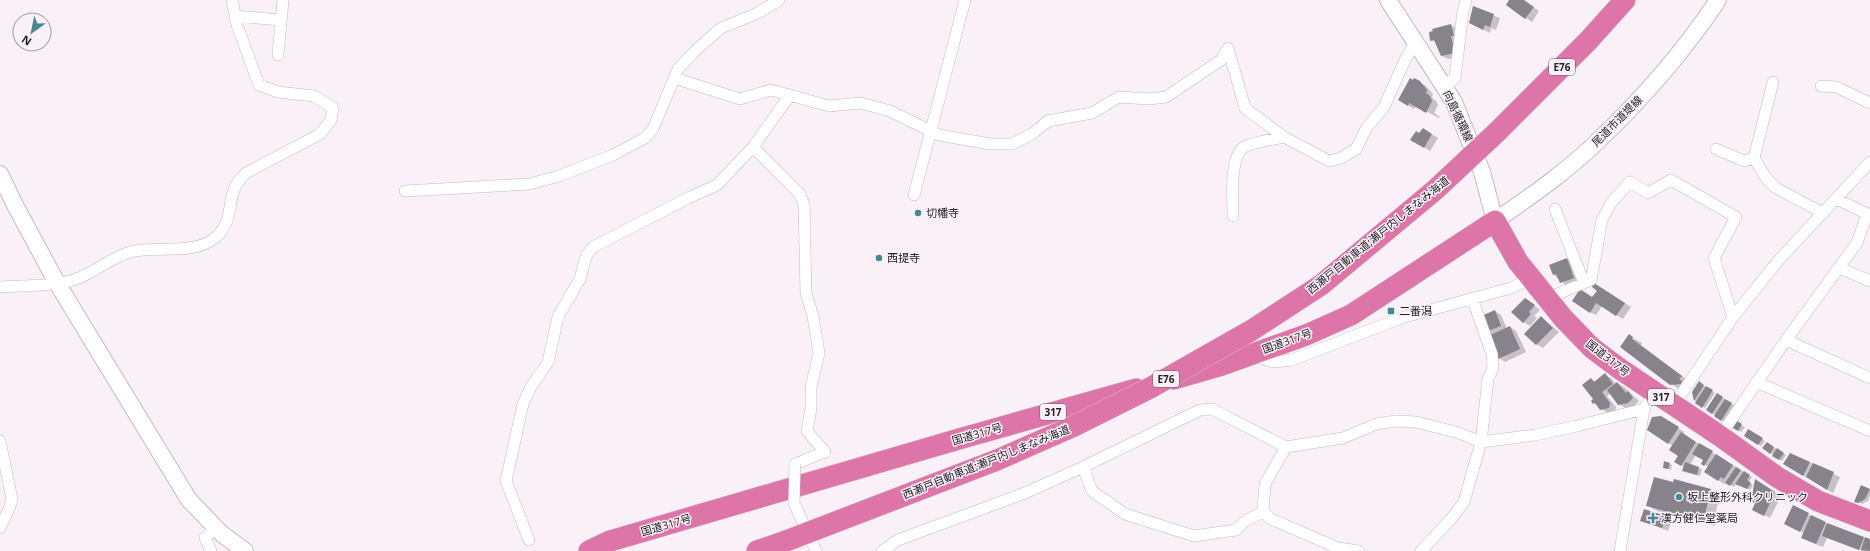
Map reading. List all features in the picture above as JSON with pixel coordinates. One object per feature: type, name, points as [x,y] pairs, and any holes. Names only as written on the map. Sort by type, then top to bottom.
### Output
[{"type":"highway","name":"西瀬戸自動車道;瀬戸内しまなみ海道","points":[[757,551],[997,460],[1072,427],[1150,388],[1252,330],[1321,285],[1435,190],[1497,132],[1578,52],[1625,0]]},
{"type":"highway","name":"国道317号","points":[[589,551],[610,541],[959,439],[1219,366],[1249,356],[1306,335],[1351,315],[1495,222],[1518,262],[1563,318],[1592,348],[1649,401],[1674,405],[1777,477],[1818,501],[1870,521]]},
{"type":"street","points":[[0,287],[57,283],[76,279],[130,252],[186,248],[215,238],[226,225],[237,182],[246,173],[320,134],[331,120],[333,108],[314,96],[278,92],[259,85],[237,25],[232,0]]},
{"type":"street","points":[[278,55],[283,0]]},
{"type":"street","points":[[405,191],[530,184],[559,176],[613,155],[645,138],[653,129],[678,69],[721,28],[758,13],[779,0]]},
{"type":"street","points":[[914,195],[965,0]]},
{"type":"street","name":"向島循環線","points":[[1388,0],[1416,41],[1454,102],[1482,172],[1495,222]]},
{"type":"street","points":[[1444,86],[1455,78],[1463,11],[1466,0]]},
{"type":"street","name":"尾道市道堤線","points":[[1495,222],[1538,191],[1600,140],[1658,80],[1681,52],[1718,0]]},
{"type":"street","points":[[235,16],[281,20]]},
{"type":"street","points":[[674,78],[740,99],[772,90],[829,106],[861,103],[890,111],[939,135],[990,144],[1012,144],[1032,134],[1048,121],[1092,113],[1119,97],[1149,99],[1166,97],[1221,60],[1228,48],[1246,108],[1284,137],[1329,161],[1341,158],[1356,149],[1366,129],[1384,107],[1405,60],[1416,41]]},
{"type":"street","points":[[1773,82],[1754,158],[1766,178],[1776,188],[1823,213]]},
{"type":"street","points":[[1821,86],[1836,87],[1870,103]]},
{"type":"street","points":[[529,540],[506,481],[523,404],[531,387],[548,362],[558,317],[580,280],[586,256],[593,247],[688,198],[717,185],[753,147],[790,95]]},
{"type":"street","points":[[1233,216],[1234,170],[1237,156],[1245,146],[1284,137]]},
{"type":"street","points":[[753,147],[800,194],[804,205],[806,293],[813,316],[819,353],[810,387],[810,409],[807,430],[825,452],[795,464],[794,503],[816,551]]},
{"type":"street","points":[[1716,149],[1744,161],[1754,158]]},
{"type":"street","points":[[1674,405],[1733,317],[1778,261],[1870,162]]},
{"type":"street","points":[[0,174],[57,283],[189,500],[216,527],[244,551]]},
{"type":"street","points":[[1548,298],[1591,280],[1602,220],[1611,203],[1630,182],[1648,193],[1671,180],[1736,217],[1714,258],[1733,317]]},
{"type":"street","points":[[1720,436],[1756,382],[1857,243],[1868,215],[1836,199]]},
{"type":"street","points":[[1555,209],[1584,283]]},
{"type":"street","points":[[1839,268],[1870,281]]},
{"type":"street","points":[[1249,356],[1274,362],[1292,360],[1401,318],[1511,288],[1531,278]]},
{"type":"street","points":[[1420,551],[1452,519],[1464,502],[1481,442],[1488,379],[1493,368],[1492,354],[1472,298]]},
{"type":"street","points":[[1786,340],[1869,374]]},
{"type":"street","points":[[1756,382],[1870,431]]},
{"type":"street","points":[[882,551],[898,540],[1025,494],[1200,410],[1212,410],[1286,447],[1343,438],[1376,424],[1396,421],[1416,422],[1459,433],[1481,442],[1535,435],[1577,426],[1649,401]]},
{"type":"street","points":[[1620,551],[1649,401]]},
{"type":"street","points":[[0,441],[12,498],[10,508],[0,528]]},
{"type":"street","points":[[1263,512],[1265,484],[1286,447]]},
{"type":"street","points":[[1084,467],[1092,491],[1124,514],[1194,536],[1236,530],[1245,521],[1263,512]]},
{"type":"street","points":[[1263,512],[1271,519],[1338,548],[1359,551]]},
{"type":"street","points":[[211,551],[205,538],[216,527]]},
{"type":"building","points":[[1509,0],[1524,0],[1534,7],[1525,19],[1506,5]]},
{"type":"building","points":[[1473,6],[1494,14],[1490,27],[1485,25],[1483,30],[1469,23]]},
{"type":"building","points":[[1451,24],[1454,36],[1451,36],[1455,53],[1441,56],[1434,40],[1430,41],[1429,32],[1433,31],[1432,29]]},
{"type":"building","points":[[1410,78],[1420,81],[1427,90],[1426,93],[1430,96],[1432,101],[1426,113],[1409,103],[1408,106],[1398,100]]},
{"type":"building","points":[[1423,128],[1432,134],[1424,148],[1410,140],[1416,131],[1419,133]]},
{"type":"building","points":[[1567,258],[1574,278],[1560,283],[1556,274],[1553,275],[1549,265]]},
{"type":"building","points":[[1594,283],[1625,303],[1616,316],[1596,303],[1590,313],[1572,301],[1580,289],[1592,297],[1597,291],[1592,287]]},
{"type":"building","points":[[1525,298],[1535,305],[1529,312],[1531,314],[1523,323],[1511,312]]},
{"type":"building","points":[[1495,310],[1501,326],[1485,332],[1479,317]]},
{"type":"building","points":[[1541,316],[1553,328],[1536,345],[1524,334]]},
{"type":"building","points":[[1510,326],[1520,349],[1498,359],[1488,336]]},
{"type":"building","points":[[1629,334],[1633,337],[1632,339],[1682,376],[1679,379],[1682,381],[1681,384],[1670,385],[1620,347]]},
{"type":"building","points":[[1605,373],[1613,384],[1602,392],[1610,403],[1609,408],[1600,410],[1595,403],[1593,404],[1591,401],[1593,399],[1582,385],[1591,378],[1594,382]]},
{"type":"building","points":[[1699,381],[1704,385],[1694,401],[1692,392]]},
{"type":"building","points":[[1617,382],[1626,393],[1628,391],[1633,398],[1628,403],[1618,405],[1607,390]]},
{"type":"building","points":[[1706,386],[1713,390],[1702,408],[1695,403]]},
{"type":"building","points":[[1717,393],[1723,397],[1712,414],[1706,410]]},
{"type":"building","points":[[1725,399],[1732,403],[1721,421],[1714,416]]},
{"type":"building","points":[[1661,416],[1679,427],[1668,444],[1647,430],[1652,417]]},
{"type":"building","points":[[1737,421],[1742,424],[1738,431],[1733,428]]},
{"type":"building","points":[[1748,429],[1763,438],[1758,445],[1744,436]]},
{"type":"building","points":[[1681,432],[1696,442],[1681,466],[1674,462],[1678,456],[1669,450]]},
{"type":"building","points":[[1767,442],[1774,447],[1770,454],[1762,448]]},
{"type":"building","points":[[1699,443],[1713,451],[1704,466],[1701,464],[1703,460],[1692,454]]},
{"type":"building","points":[[1777,448],[1784,453],[1779,460],[1772,456]]},
{"type":"building","points":[[1790,453],[1810,462],[1803,476],[1783,464]]},
{"type":"building","points":[[1716,454],[1733,465],[1724,479],[1721,477],[1718,481],[1704,472]]},
{"type":"building","points":[[1664,461],[1670,463],[1668,469],[1663,468]]},
{"type":"building","points":[[1685,462],[1699,467],[1697,475],[1682,471]]},
{"type":"building","points":[[1813,463],[1834,472],[1827,490],[1806,477]]},
{"type":"building","points":[[1736,467],[1741,470],[1730,486],[1725,483]]},
{"type":"building","points":[[1744,471],[1750,475],[1747,480],[1751,483],[1747,489],[1735,484]]},
{"type":"building","name":"坂上整形外科クリニック","points":[[1654,477],[1673,482],[1674,479],[1711,489],[1705,514],[1707,514],[1705,522],[1646,506]]},
{"type":"building","points":[[1755,479],[1775,492],[1764,516],[1752,510],[1755,503],[1752,502],[1754,497],[1752,496]]},
{"type":"building","points":[[1861,485],[1870,489],[1865,499],[1858,503],[1854,502]]},
{"type":"building","points":[[1793,505],[1809,513],[1800,532],[1784,524]]},
{"type":"building","name":"漢方健仁堂薬局","points":[[1644,509],[1666,516],[1662,528],[1640,521]]},
{"type":"building","points":[[1811,515],[1826,522],[1816,544],[1801,538]]},
{"type":"building","points":[[1827,523],[1864,537],[1859,550],[1822,536]]},
{"type":"building","points":[[1865,537],[1870,539],[1870,551],[1861,550]]},
{"type":"place","name":"切幡寺","points":[[918,213]]},
{"type":"place","name":"西提寺","points":[[879,258]]},
{"type":"place","name":"二番潟","points":[[1391,311]]},
{"type":"place","name":"坂上整形外科クリニック","points":[[1679,497]]},
{"type":"place","name":"漢方健仁堂薬局","points":[[1653,518]]}]
